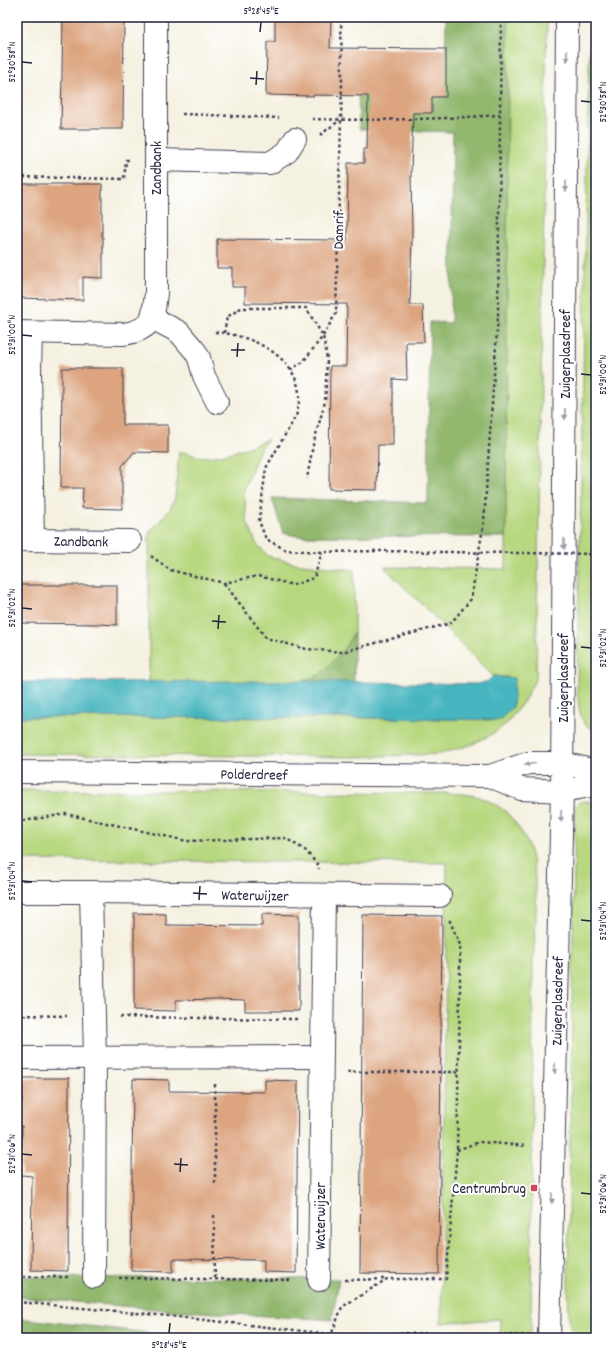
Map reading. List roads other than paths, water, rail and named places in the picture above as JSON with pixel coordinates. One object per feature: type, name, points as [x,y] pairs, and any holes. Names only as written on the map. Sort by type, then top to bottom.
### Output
[{"type":"street","name":"Zandbank","points":[[130,541],[25,540],[30,372],[24,333],[124,334],[139,330],[152,318],[156,293],[156,17]]},
{"type":"street","name":"Zuigerplasdreef","points":[[550,1338],[562,792],[567,17]]},
{"type":"street","points":[[156,160],[270,163],[287,152],[295,139]]},
{"type":"street","points":[[152,318],[179,332],[195,351],[199,358],[204,376],[217,402]]},
{"type":"street","name":"Polderdreef","points":[[17,772],[490,776],[528,763],[562,762],[596,771]]},
{"type":"street","name":"Polderdreef","points":[[490,776],[521,789],[562,792],[596,785]]},
{"type":"street","name":"Waterwijzer","points":[[17,892],[440,896]]},
{"type":"street","points":[[92,892],[95,1058],[94,1277]]},
{"type":"street","name":"Waterwijzer","points":[[319,1280],[324,896]]},
{"type":"street","points":[[17,1058],[215,1058],[321,1065]]},
{"type":"water","points":[[493,676],[514,678],[513,707],[500,720],[387,718],[17,717],[17,682],[303,681],[478,684],[488,681]]},
{"type":"place","name":"Centrumbrug","points":[[534,1188]]}]
